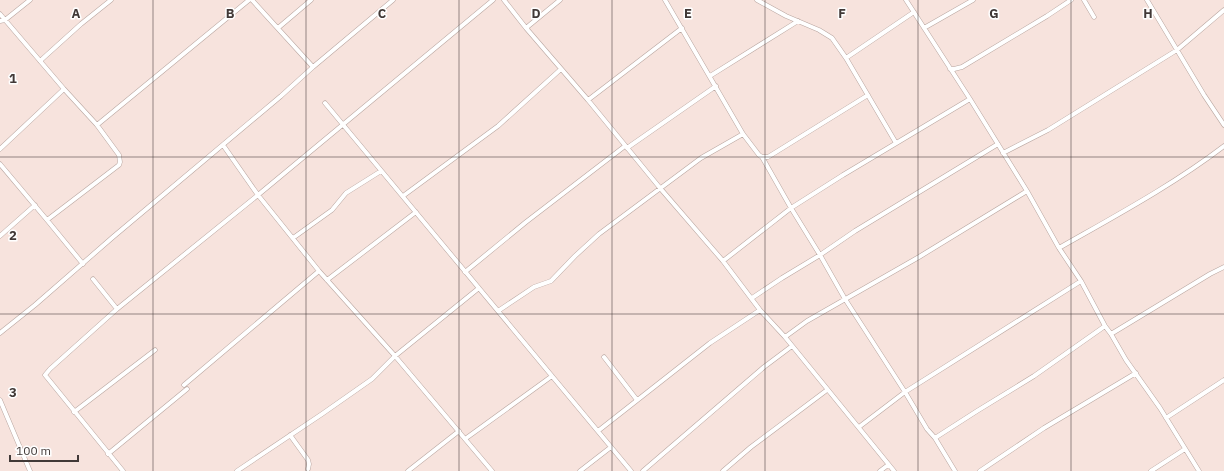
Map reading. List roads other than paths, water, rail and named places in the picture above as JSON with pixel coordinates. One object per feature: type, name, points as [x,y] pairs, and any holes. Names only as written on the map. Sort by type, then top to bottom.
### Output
[{"type":"street","points":[[0,21],[5,20],[30,0]]},
{"type":"street","points":[[40,61],[81,24],[111,0]]},
{"type":"street","points":[[97,125],[249,0]]},
{"type":"street","points":[[252,0],[313,67]]},
{"type":"street","points":[[278,28],[311,0]]},
{"type":"street","points":[[0,333],[35,305],[393,0]]},
{"type":"street","points":[[123,471],[45,375],[117,309],[258,195],[493,0]]},
{"type":"street","points":[[504,0],[660,188],[723,261],[760,310],[785,337],[894,471]]},
{"type":"street","points":[[526,28],[560,0]]},
{"type":"street","points":[[666,0],[743,134],[762,157],[845,299],[955,471]]},
{"type":"street","points":[[757,0],[829,35],[835,41],[896,143]]},
{"type":"street","points":[[906,0],[1027,191],[1126,360],[1166,418],[1199,471]]},
{"type":"street","points":[[924,28],[972,0]]},
{"type":"street","points":[[950,69],[962,67],[1071,0]]},
{"type":"street","points":[[1084,0],[1094,17]]},
{"type":"street","points":[[1148,0],[1204,95],[1224,125]]},
{"type":"street","points":[[1003,153],[1048,130],[1177,50],[1224,10]]},
{"type":"street","points":[[846,58],[914,12]]},
{"type":"street","points":[[0,14],[97,125],[120,158],[120,164],[47,220]]},
{"type":"street","points":[[710,76],[798,21]]},
{"type":"street","points":[[588,100],[682,28]]},
{"type":"street","points":[[403,196],[498,126],[561,69]]},
{"type":"street","points":[[465,272],[544,208],[626,147],[716,86]]},
{"type":"street","points":[[0,149],[64,89]]},
{"type":"street","points":[[762,157],[768,157],[868,95]]},
{"type":"street","points":[[723,261],[791,208],[970,99]]},
{"type":"street","points":[[325,103],[631,471]]},
{"type":"street","points":[[498,312],[534,287],[551,282],[575,256],[599,234],[701,158],[743,134]]},
{"type":"street","points":[[752,298],[855,231],[998,144]]},
{"type":"street","points":[[223,145],[258,195],[327,280],[395,356],[492,471]]},
{"type":"street","points":[[1059,248],[1145,198],[1208,158],[1224,146]]},
{"type":"street","points":[[0,164],[83,264]]},
{"type":"street","points":[[293,238],[332,210],[346,193],[381,171]]},
{"type":"street","points":[[785,337],[807,321],[919,257],[1027,191]]},
{"type":"street","points":[[0,236],[35,205]]},
{"type":"street","points":[[327,280],[416,212]]},
{"type":"street","points":[[1111,334],[1224,267]]},
{"type":"street","points":[[108,454],[320,271]]},
{"type":"street","points":[[93,279],[117,309]]},
{"type":"street","points":[[859,427],[905,392],[1081,281]]},
{"type":"street","points":[[237,471],[372,379],[395,356],[479,288]]},
{"type":"street","points":[[598,431],[710,343],[760,310]]},
{"type":"street","points":[[935,438],[1034,376],[1105,326]]},
{"type":"street","points":[[642,471],[764,367],[792,346]]},
{"type":"street","points":[[74,412],[155,350]]},
{"type":"street","points":[[604,357],[637,400]]},
{"type":"street","points":[[980,471],[1044,428],[1136,373]]},
{"type":"street","points":[[465,439],[552,376]]},
{"type":"street","points":[[1166,418],[1224,380]]},
{"type":"street","points":[[723,471],[750,447],[827,390]]},
{"type":"street","points":[[0,400],[30,471]]},
{"type":"street","points":[[408,471],[459,431]]},
{"type":"street","points":[[290,435],[308,460],[308,469]]},
{"type":"street","points":[[580,471],[611,447]]},
{"type":"street","points":[[1150,471],[1185,449]]},
{"type":"street","points":[[880,471],[888,465]]}]
